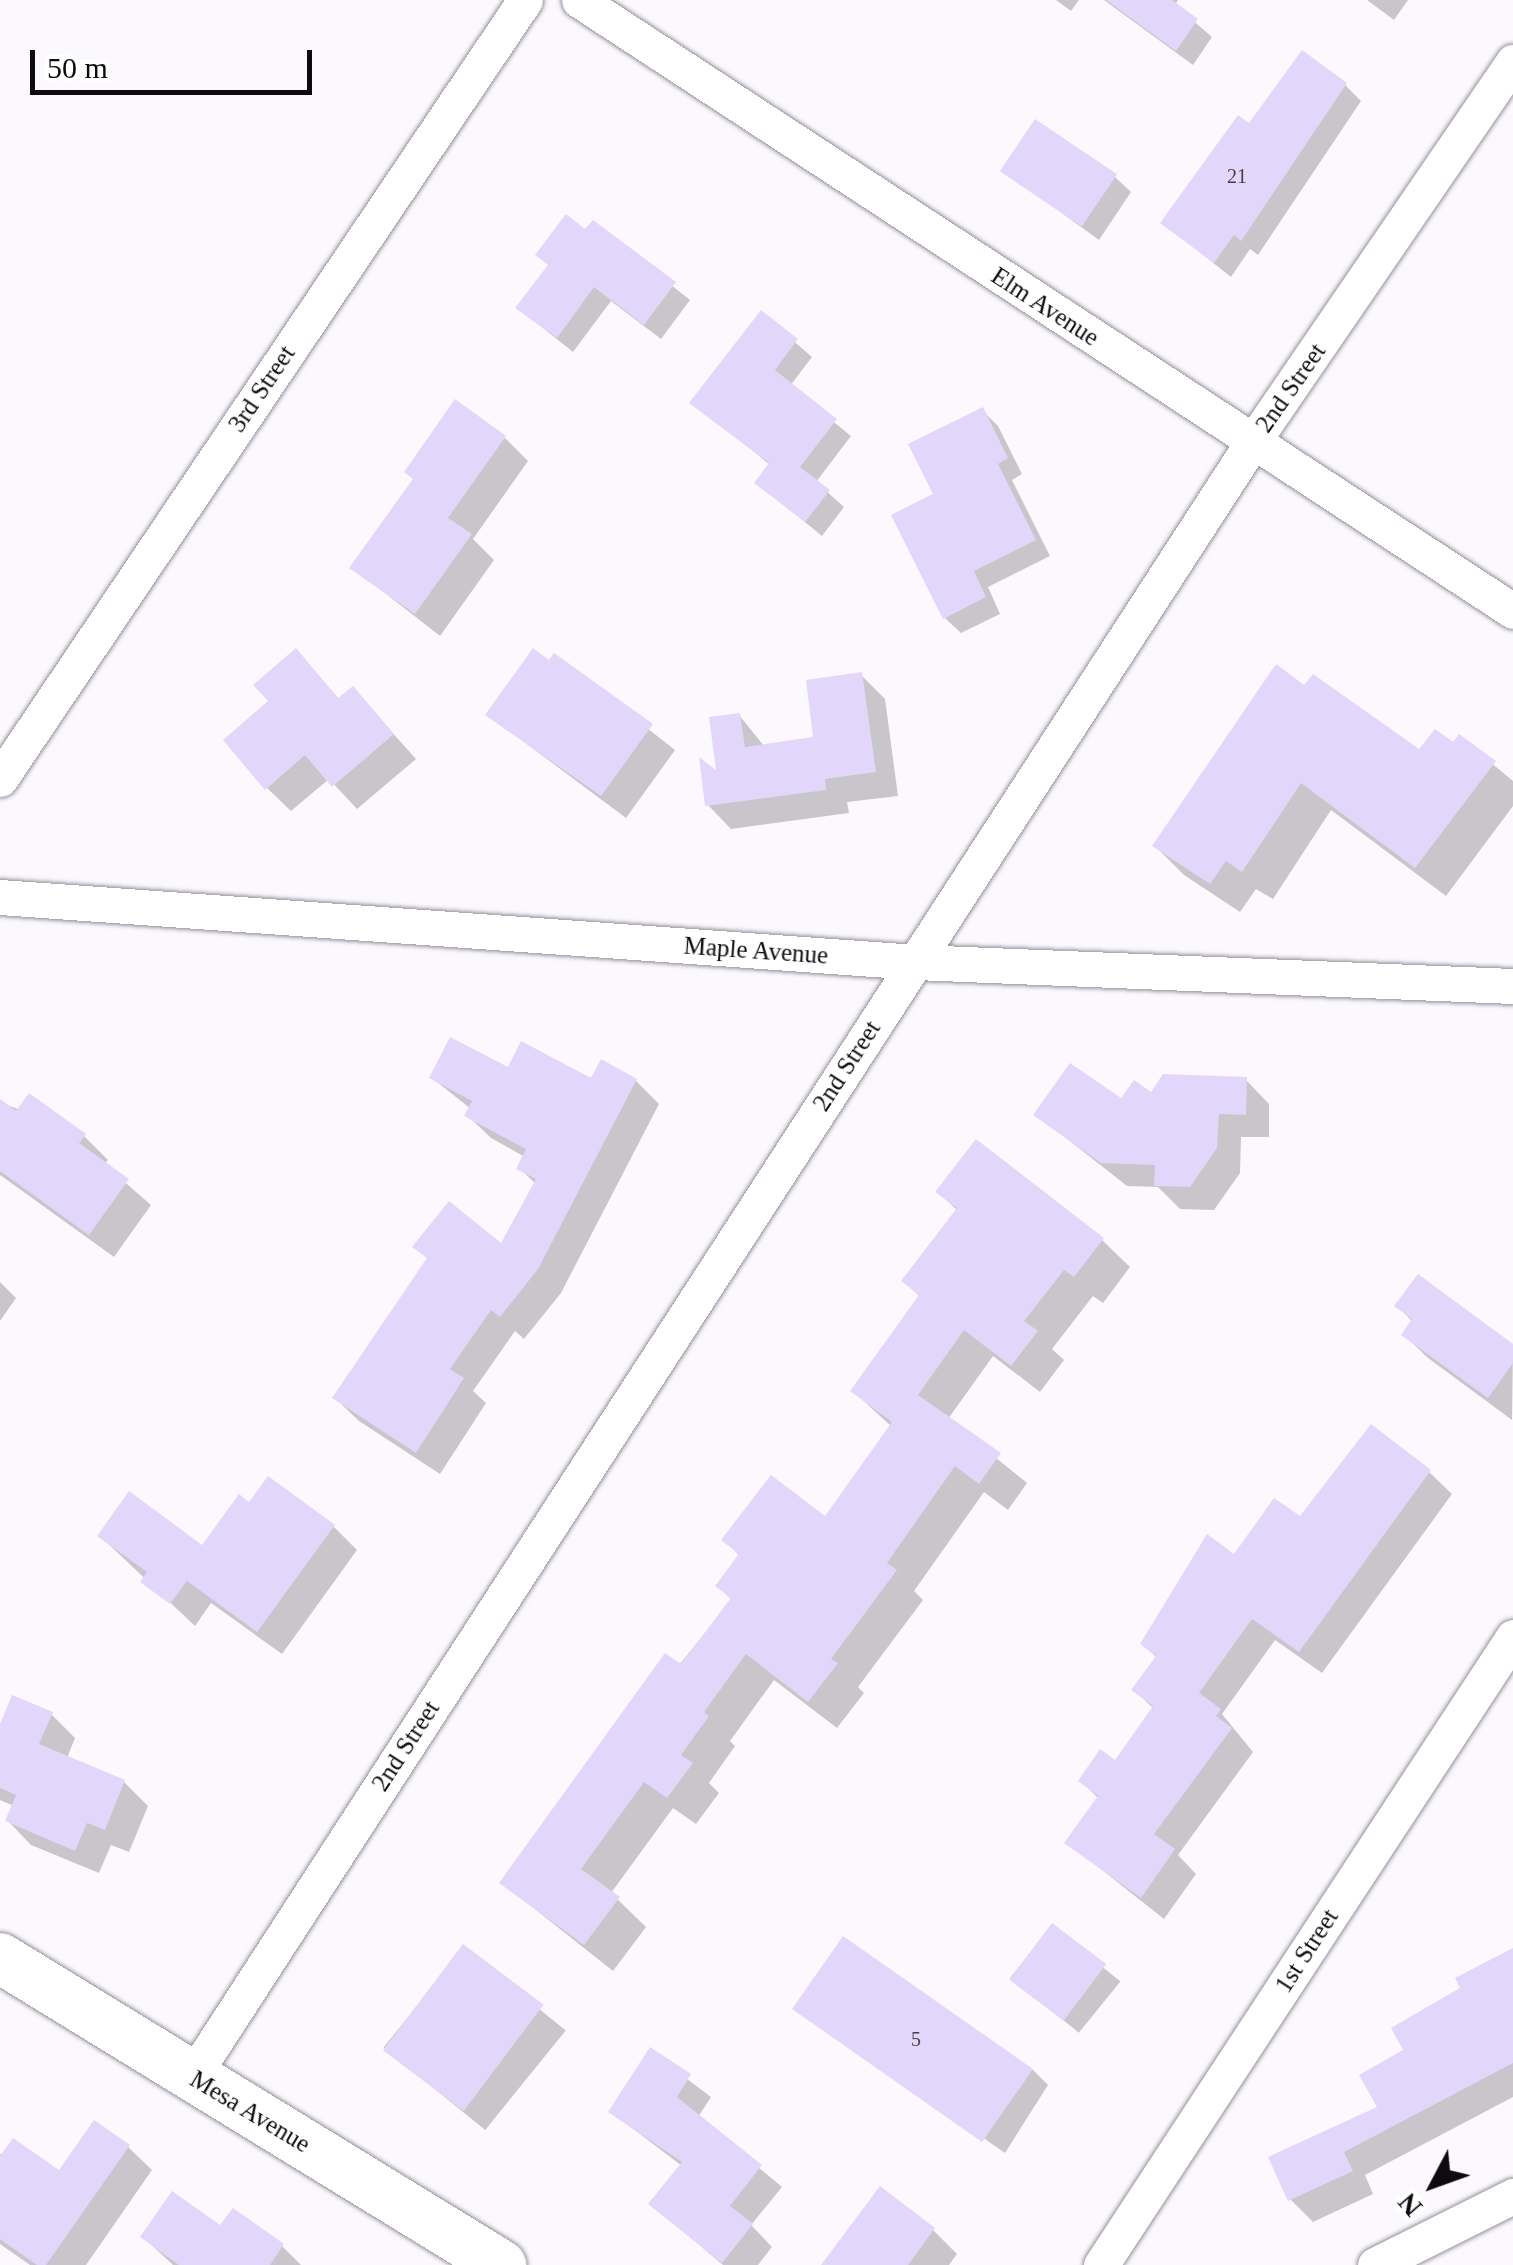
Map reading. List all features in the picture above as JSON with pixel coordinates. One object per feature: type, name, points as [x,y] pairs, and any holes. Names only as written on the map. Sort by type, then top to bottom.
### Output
[{"type":"street","name":"3rd Street","points":[[0,779],[525,0]]},
{"type":"street","name":"Elm Avenue","points":[[579,0],[1252,444],[1513,611]]},
{"type":"street","name":"2nd Street","points":[[192,2077],[1252,444],[1513,62]]},
{"type":"street","name":"Maple Avenue","points":[[0,897],[915,962],[1513,986]]},
{"type":"street","name":"1st Street","points":[[1101,2265],[1513,1637]]},
{"type":"street","name":"Mesa Avenue","points":[[0,1958],[501,2265]]},
{"type":"street","points":[[1376,2265],[1513,2196]]},
{"type":"building","points":[[1106,0],[1172,0],[1198,19],[1176,51]]},
{"type":"building","points":[[1302,50],[1347,83],[1241,241],[1234,235],[1214,263],[1160,223],[1238,115],[1249,123]]},
{"type":"building","points":[[1035,119],[1117,174],[1082,227],[1000,171]]},
{"type":"building","points":[[566,214],[585,229],[593,220],[676,282],[644,325],[594,287],[557,338],[515,308],[548,265],[535,255]]},
{"type":"building","points":[[761,310],[798,339],[775,370],[837,419],[800,467],[830,490],[805,522],[754,483],[769,463],[689,403]]},
{"type":"building","points":[[455,399],[506,436],[448,518],[472,534],[415,614],[349,568],[413,479],[404,472]]},
{"type":"building","points":[[983,407],[1008,458],[998,464],[1036,540],[974,571],[986,597],[943,619],[891,515],[933,494],[908,444]]},
{"type":"building","points":[[296,648],[338,698],[353,686],[394,734],[332,787],[305,755],[265,790],[223,740],[268,701],[253,685]]},
{"type":"building","points":[[533,648],[549,660],[554,653],[653,724],[601,796],[485,715]]},
{"type":"building","points":[[1276,664],[1304,685],[1313,674],[1419,749],[1435,729],[1453,742],[1459,734],[1496,761],[1415,868],[1301,783],[1242,872],[1226,861],[1210,884],[1152,846]]},
{"type":"building","points":[[862,672],[876,772],[825,779],[826,790],[705,806],[699,757],[716,770],[709,717],[740,713],[745,747],[813,737],[806,680]]},
{"type":"building","points":[[450,1037],[508,1067],[521,1041],[591,1078],[601,1059],[637,1079],[538,1269],[500,1317],[491,1310],[450,1369],[464,1378],[416,1453],[332,1398],[427,1258],[412,1247],[449,1201],[501,1243],[536,1179],[516,1169],[526,1149],[464,1116],[472,1101],[429,1078]]},
{"type":"building","points":[[1070,1063],[1121,1098],[1134,1080],[1151,1092],[1163,1074],[1247,1077],[1246,1115],[1219,1114],[1217,1148],[1190,1187],[1154,1186],[1155,1165],[1101,1163],[1033,1115]]},
{"type":"building","points":[[29,1093],[86,1134],[79,1143],[129,1179],[89,1235],[0,1171],[0,1099],[16,1111]]},
{"type":"building","points":[[976,1139],[1104,1238],[1074,1277],[1064,1270],[1024,1321],[1038,1331],[1011,1366],[964,1330],[918,1395],[1001,1453],[979,1484],[955,1466],[887,1563],[897,1570],[831,1659],[838,1663],[808,1702],[746,1654],[704,1712],[709,1716],[681,1755],[693,1763],[667,1798],[644,1782],[581,1869],[620,1897],[584,1945],[499,1883],[665,1653],[681,1664],[731,1598],[715,1586],[739,1554],[721,1540],[771,1475],[825,1516],[892,1422],[850,1391],[919,1295],[901,1281],[957,1208],[935,1192]]},
{"type":"building","points":[[1418,1274],[1513,1344],[1513,1363],[1488,1398],[1401,1335],[1412,1319],[1394,1306]]},
{"type":"building","points":[[1371,1424],[1431,1470],[1299,1652],[1252,1619],[1199,1693],[1221,1709],[1216,1716],[1232,1728],[1154,1834],[1175,1849],[1141,1898],[1064,1843],[1098,1796],[1078,1781],[1100,1749],[1115,1760],[1153,1706],[1131,1690],[1156,1656],[1140,1644],[1207,1534],[1234,1554],[1274,1498],[1300,1516]]},
{"type":"building","points":[[268,1476],[335,1525],[257,1632],[187,1581],[170,1604],[140,1582],[147,1572],[97,1536],[129,1491],[202,1545],[239,1494],[249,1502]]},
{"type":"building","points":[[12,1695],[53,1712],[39,1744],[125,1780],[105,1830],[87,1823],[75,1851],[5,1821],[16,1795],[0,1788],[0,1724]]},
{"type":"building","points":[[1052,1923],[1106,1964],[1064,2021],[1009,1980]]},
{"type":"building","points":[[843,1936],[1033,2069],[982,2142],[792,2009]]},
{"type":"building","points":[[463,1944],[544,2005],[464,2111],[383,2050]]},
{"type":"building","points":[[1513,1948],[1513,2063],[1344,2152],[1353,2171],[1288,2201],[1268,2157],[1377,2107],[1359,2075],[1403,2050],[1391,2028],[1460,1988],[1455,1978]]},
{"type":"building","points":[[650,2047],[691,2074],[677,2097],[762,2165],[730,2206],[753,2224],[722,2263],[648,2204],[682,2162],[608,2112]]},
{"type":"building","points":[[94,2120],[130,2145],[46,2265],[37,2265],[0,2239],[0,2156],[13,2138],[59,2170]]},
{"type":"building","points":[[880,2186],[935,2228],[908,2265],[821,2265]]},
{"type":"building","points":[[172,2191],[220,2225],[233,2208],[284,2244],[270,2265],[179,2265],[140,2237]]}]
